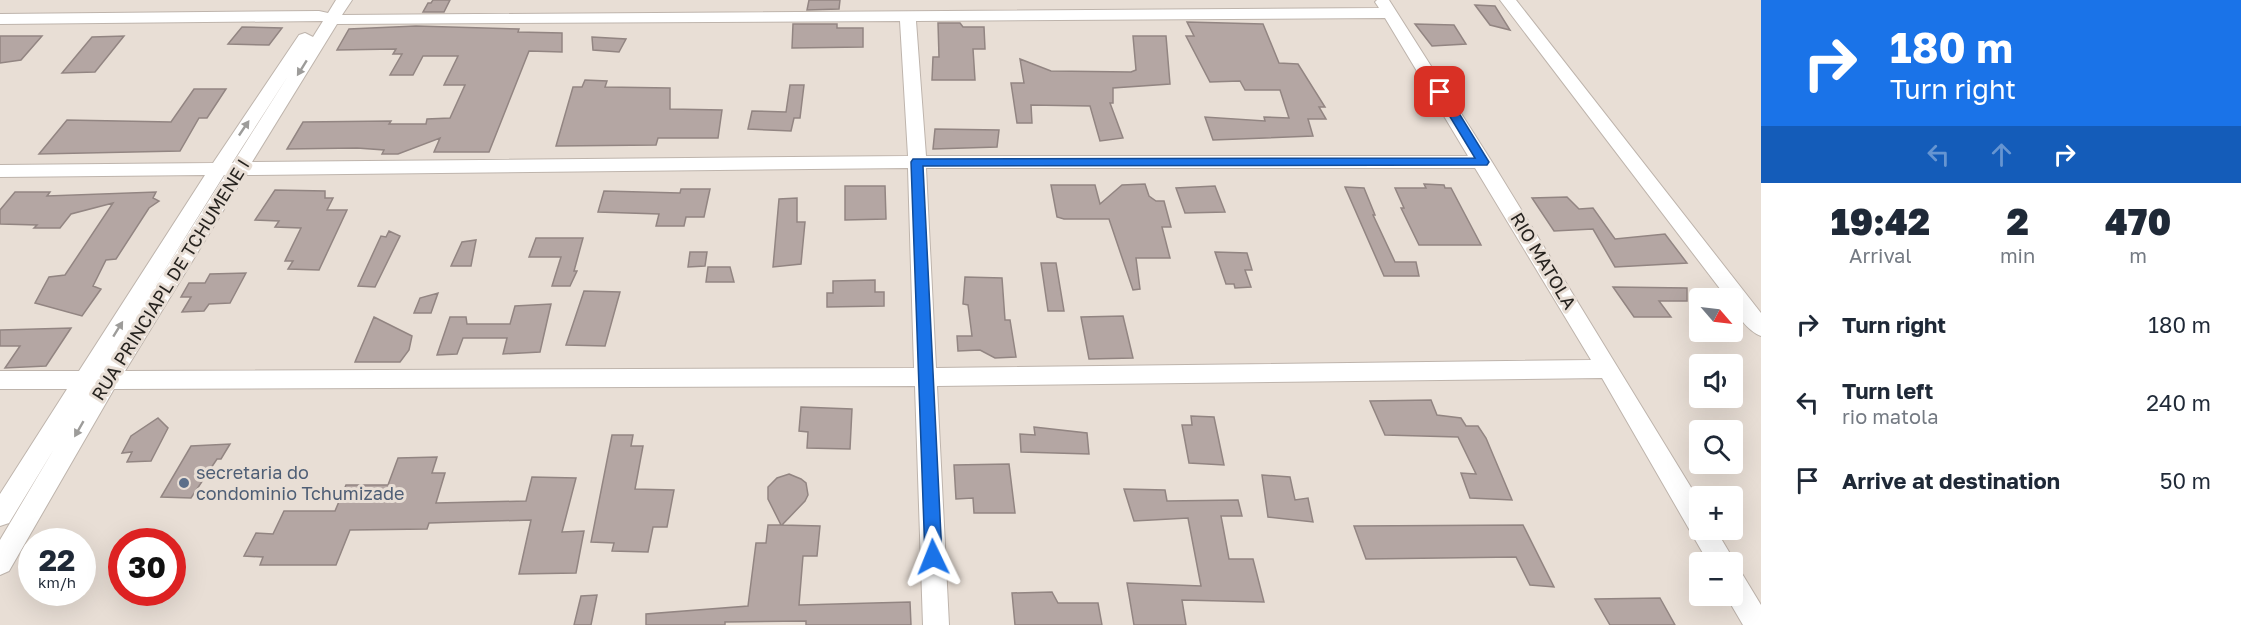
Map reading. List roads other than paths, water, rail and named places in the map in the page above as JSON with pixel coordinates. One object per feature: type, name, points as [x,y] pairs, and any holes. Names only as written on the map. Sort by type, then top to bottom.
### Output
[{"type":"street","points":[[89,18],[106,0]]},
{"type":"street","name":"RUA PRINCIAPL DE TCHUMENE I","points":[[0,563],[98,379],[218,169],[327,12],[344,0]]},
{"type":"street","points":[[560,17],[566,0]]},
{"type":"street","points":[[784,18],[786,0]]},
{"type":"street","points":[[1508,0],[1761,328]]},
{"type":"street","points":[[0,19],[327,12],[560,17],[909,17],[1386,7]]},
{"type":"street","name":"RIO MATOLA","points":[[1386,7],[1483,162],[1689,506]]},
{"type":"street","name":"RUA PRINCIAPL DE TCHUMENE I","points":[[0,515],[98,379],[241,168],[327,12]]},
{"type":"street","points":[[909,17],[936,625]]},
{"type":"street","points":[[0,171],[917,162],[1483,162]]},
{"type":"street","points":[[0,380],[926,377],[1608,369]]},
{"type":"street","points":[[1743,600],[1758,625]]},
{"type":"place","name":"secretaria do condominio Tchumizade","points":[[184,483]]}]
